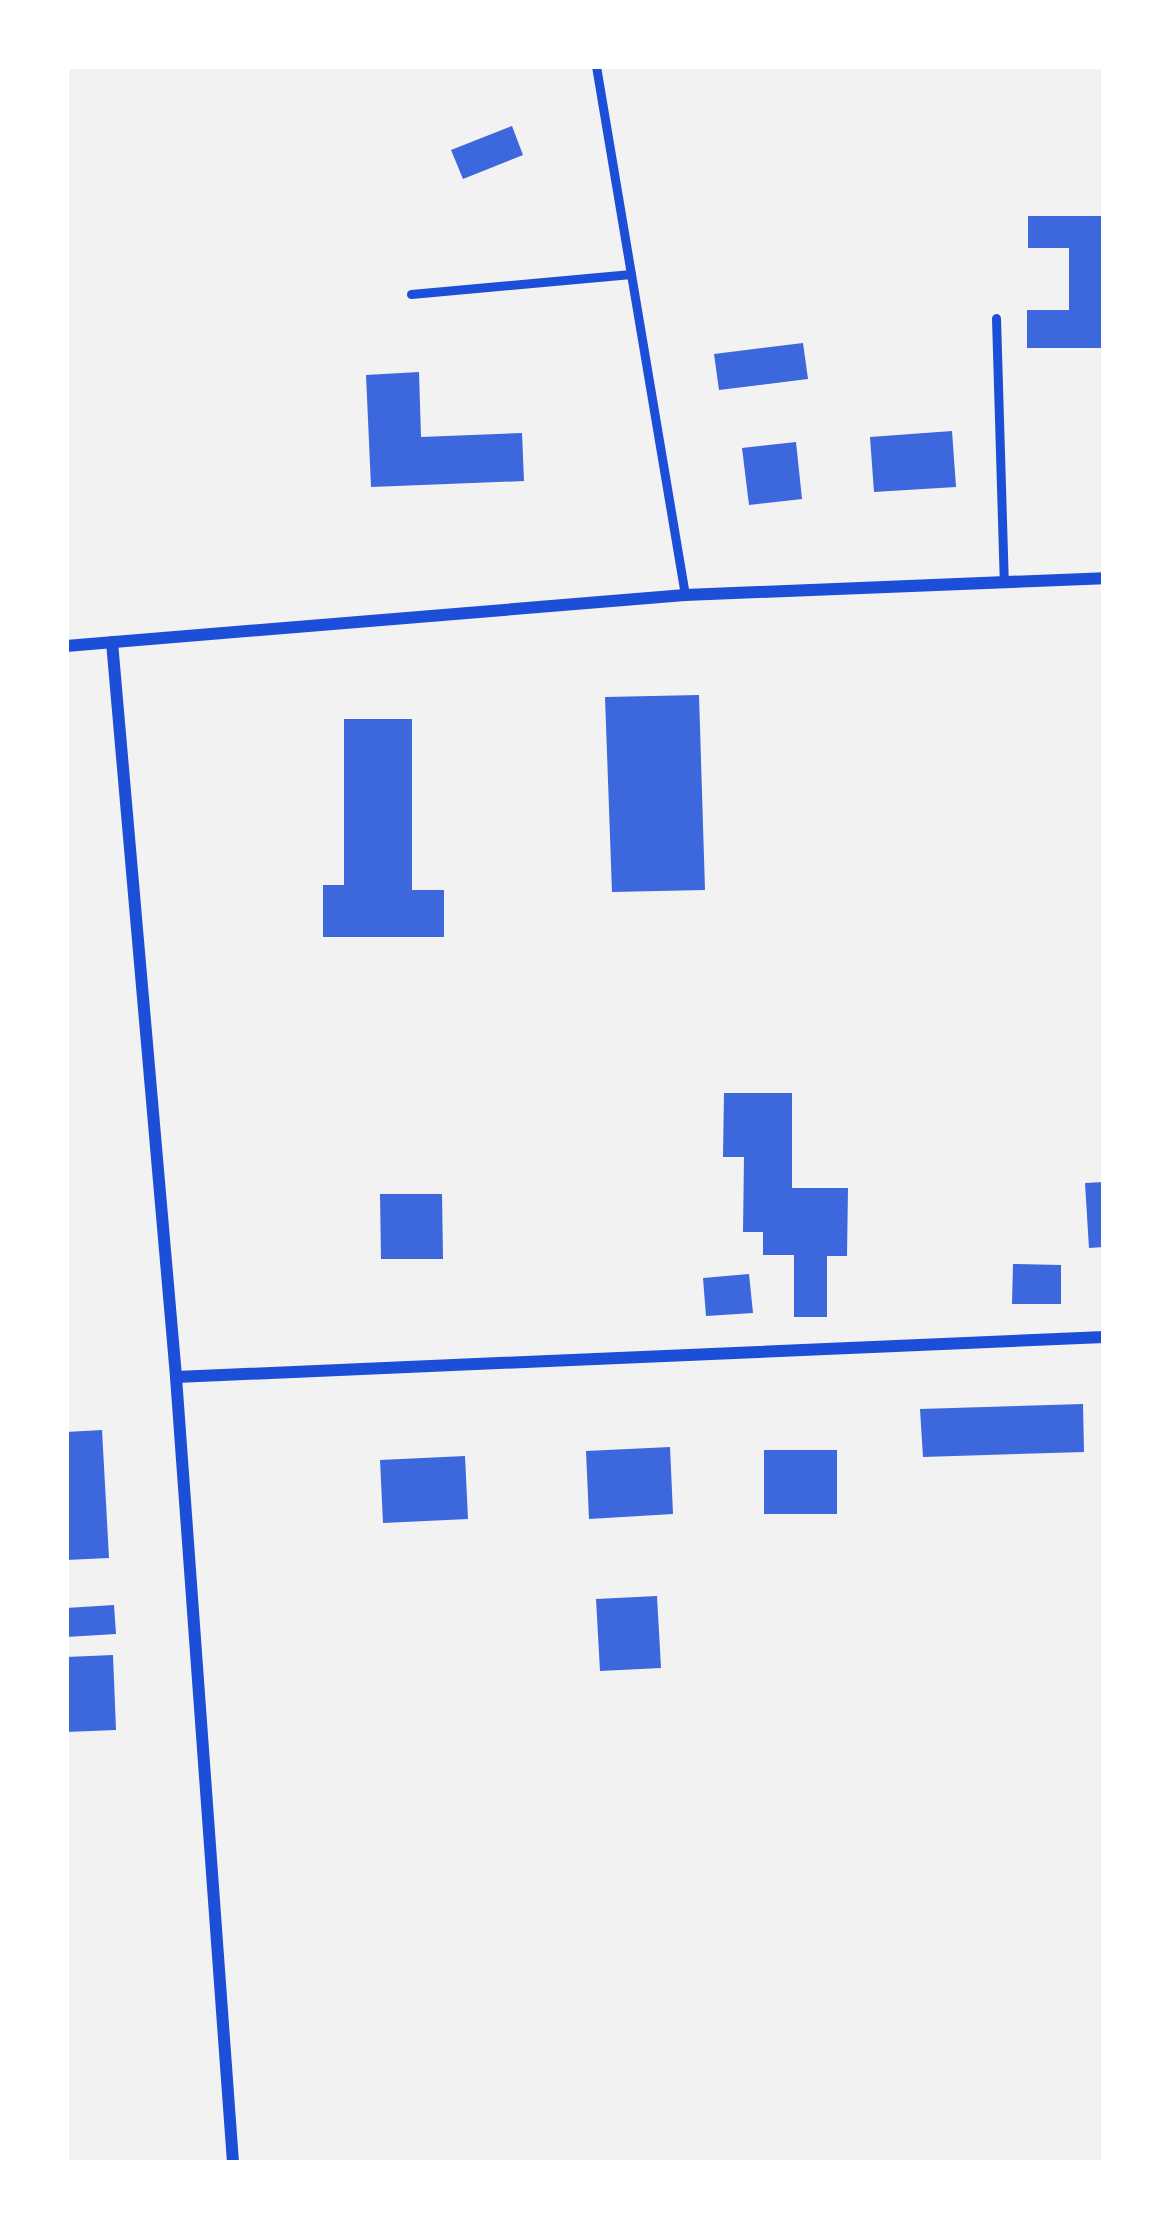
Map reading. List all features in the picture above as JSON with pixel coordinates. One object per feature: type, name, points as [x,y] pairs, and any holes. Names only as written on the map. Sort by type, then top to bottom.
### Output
[{"type":"street","points":[[66,646],[685,595],[1104,578]]},
{"type":"street","points":[[112,642],[176,1377],[233,2163]]},
{"type":"street","points":[[176,1377],[1104,1337]]},
{"type":"lane","points":[[596,66],[685,595]]},
{"type":"lane","points":[[411,294],[631,274]]},
{"type":"lane","points":[[996,319],[1004,583]]},
{"type":"building","points":[[512,126],[523,155],[463,179],[451,150]]},
{"type":"building","points":[[1028,216],[1104,216],[1104,348],[1027,348],[1027,310],[1069,310],[1069,248],[1028,248]]},
{"type":"building","points":[[803,343],[808,379],[719,390],[714,354]]},
{"type":"building","points":[[419,372],[421,437],[522,433],[524,481],[371,487],[366,375]]},
{"type":"building","points":[[952,431],[956,487],[874,492],[870,437]]},
{"type":"building","points":[[796,442],[802,499],[749,505],[742,448]]},
{"type":"building","points":[[699,695],[705,890],[612,892],[605,697]]},
{"type":"building","points":[[344,719],[412,719],[412,890],[444,890],[444,937],[323,937],[323,885],[344,885]]},
{"type":"building","points":[[724,1093],[792,1093],[792,1188],[848,1188],[847,1256],[827,1256],[827,1317],[794,1317],[794,1255],[763,1255],[763,1232],[743,1232],[744,1157],[723,1157]]},
{"type":"building","points":[[1104,1182],[1104,1247],[1089,1248],[1085,1183]]},
{"type":"building","points":[[380,1194],[442,1194],[443,1259],[381,1259]]},
{"type":"building","points":[[1013,1264],[1061,1265],[1061,1304],[1012,1304]]},
{"type":"building","points":[[749,1274],[753,1313],[706,1316],[703,1278]]},
{"type":"building","points":[[1083,1404],[1084,1452],[923,1457],[920,1409]]},
{"type":"building","points":[[102,1430],[109,1558],[66,1560],[66,1432]]},
{"type":"building","points":[[670,1447],[673,1514],[589,1519],[586,1451]]},
{"type":"building","points":[[764,1450],[837,1450],[837,1514],[764,1514]]},
{"type":"building","points":[[465,1456],[468,1519],[383,1523],[380,1460]]},
{"type":"building","points":[[657,1596],[661,1668],[600,1671],[596,1599]]},
{"type":"building","points":[[114,1605],[116,1634],[66,1637],[66,1608]]},
{"type":"building","points":[[113,1655],[116,1730],[66,1732],[66,1657]]}]
